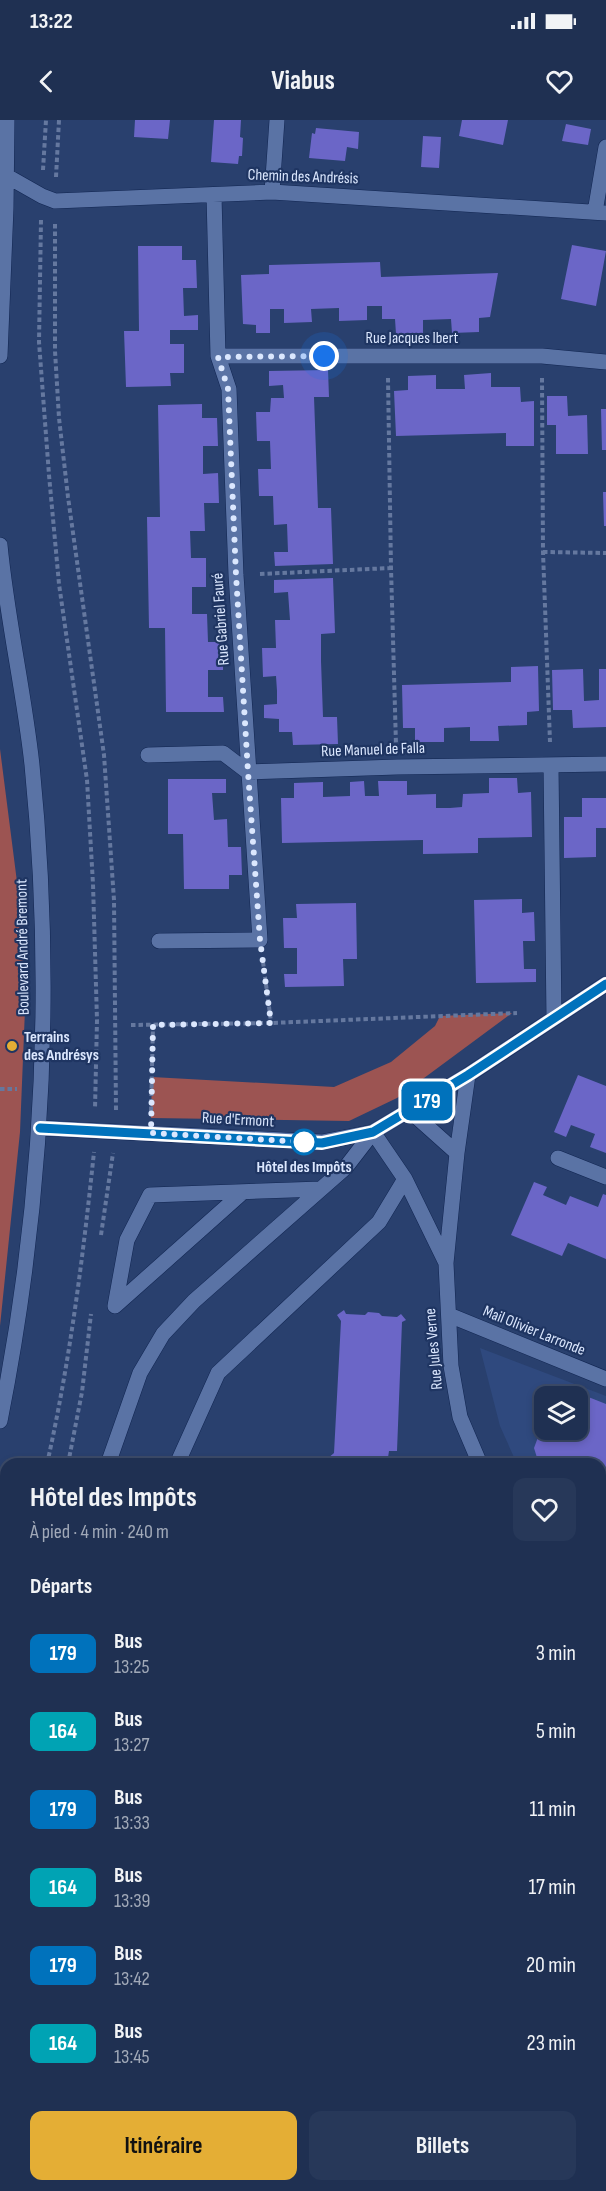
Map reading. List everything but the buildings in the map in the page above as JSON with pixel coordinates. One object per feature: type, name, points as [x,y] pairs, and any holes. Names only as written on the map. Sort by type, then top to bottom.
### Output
[{"type":"street","points":[[0,356],[6,208],[3,145],[7,120]]},
{"type":"street","points":[[272,192],[277,120]]},
{"type":"street","points":[[600,212],[606,147]]},
{"type":"street","name":"Chemin des Andrésis","points":[[5,175],[42,196],[56,201],[272,192],[600,212]]},
{"type":"street","name":"Rue Gabriel Fauré","points":[[214,195],[218,357],[228,389],[236,575],[260,940]]},
{"type":"street","name":"Rue Jacques Ibert","points":[[218,357],[542,356],[606,362]]},
{"type":"street","name":"Boulevard André Bremont","points":[[0,545],[32,764],[40,877],[43,991],[40,1128],[28,1251],[0,1421]]},
{"type":"street","points":[[148,754],[223,753],[248,772]]},
{"type":"street","name":"Rue Manuel de Falla","points":[[248,772],[606,764]]},
{"type":"street","points":[[551,766],[554,1015]]},
{"type":"street","points":[[159,940],[260,940]]},
{"type":"street","name":"Rue d'Ermont","points":[[40,1128],[322,1143],[373,1132],[468,1075],[554,1015],[606,984]]},
{"type":"street","name":"Rue Jules Verne","points":[[468,1075],[457,1153],[446,1263],[451,1366],[460,1417],[477,1458]]},
{"type":"street","points":[[410,1111],[457,1153]]},
{"type":"street","points":[[110,1458],[140,1373],[163,1334],[194,1301],[346,1167],[373,1132]]},
{"type":"street","name":"Rue Jules Verne","points":[[373,1132],[405,1179],[446,1263]]},
{"type":"street","points":[[558,1158],[606,1177]]},
{"type":"street","points":[[180,1458],[218,1373],[378,1222],[405,1179]]},
{"type":"street","points":[[243,1192],[115,1306],[127,1240],[150,1195],[321,1189]]},
{"type":"street","name":"Mail Olivier Larronde","points":[[449,1315],[606,1379]]},
{"type":"path","points":[[59,120],[55,351],[59,418],[68,497],[104,755],[114,900],[116,1131]]},
{"type":"path","points":[[40,255],[39,342],[49,475],[59,584],[87,780],[93,873],[97,1020],[95,1131],[90,1195],[75,1318],[48,1458]]},
{"type":"path","points":[[388,356],[397,767]]},
{"type":"path","points":[[542,356],[543,552],[551,766]]},
{"type":"path","points":[[543,552],[606,553]]},
{"type":"path","points":[[236,575],[391,568]]},
{"type":"path","points":[[260,940],[271,1023]]},
{"type":"path","points":[[130,1025],[554,1015]]},
{"type":"path","points":[[151,1133],[153,1025]]},
{"type":"shaded area","name":"Terrains des Andrésys","points":[[0,749],[27,960],[20,1132],[0,1326]]},
{"type":"shaded area","points":[[512,1013],[397,1098],[349,1121],[151,1118],[152,1077],[334,1087],[391,1062],[435,1026],[440,1016]]},
{"type":"shaded area","points":[[480,1348],[580,1386],[534,1386],[534,1440],[588,1440],[588,1389],[606,1396],[606,1458],[514,1458],[500,1426]]},
{"type":"bus line","name":"179","points":[[40,1128],[322,1143],[373,1132],[468,1075],[606,984]]},
{"type":"place","name":"Terrains des Andrésys","points":[[12,1046]]},
{"type":"place","name":"Hôtel des Impôts","points":[[304,1142]]},
{"type":"route","points":[[304,1142],[151,1133],[153,1025],[271,1023],[260,940],[248,772],[228,389],[218,357],[324,356]]}]
